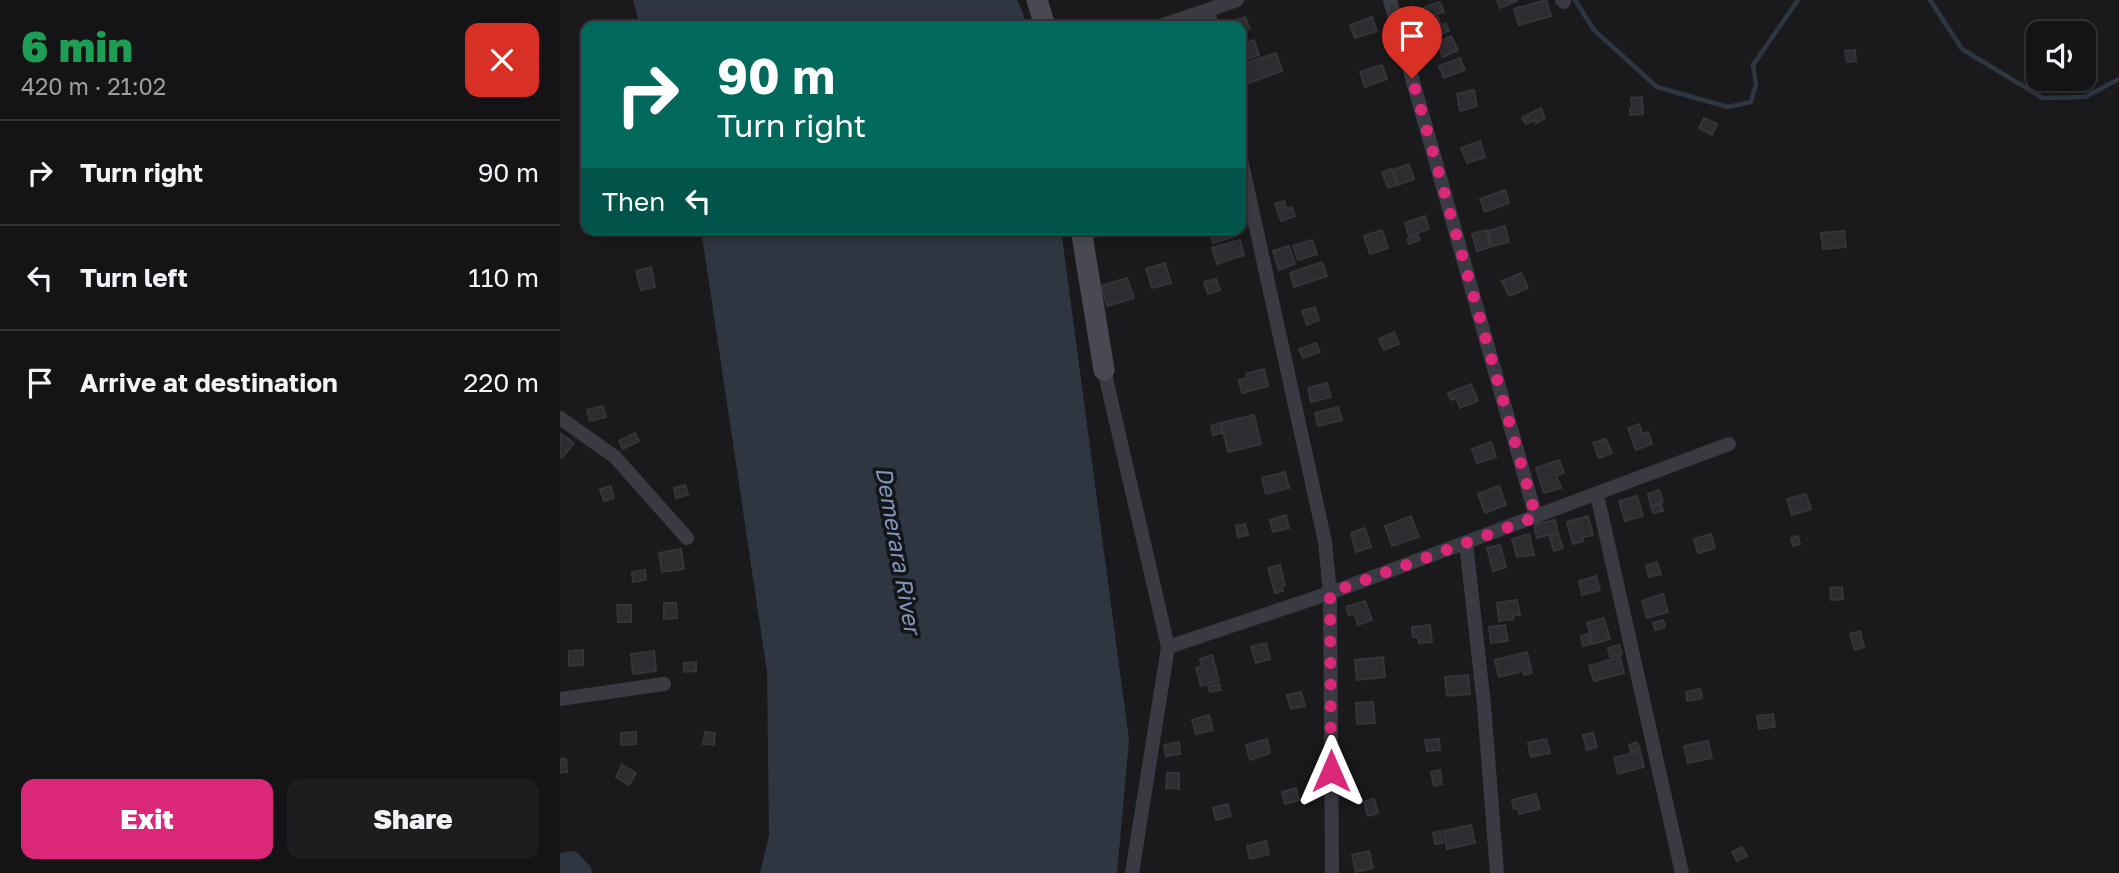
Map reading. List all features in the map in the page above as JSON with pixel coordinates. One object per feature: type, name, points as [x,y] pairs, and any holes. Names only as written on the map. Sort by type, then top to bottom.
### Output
[{"type":"street","points":[[1037,0],[1043,21]]},
{"type":"street","points":[[1175,21],[1237,0]]},
{"type":"street","points":[[1390,0],[1536,517]]},
{"type":"street","points":[[1208,10],[1211,21]]},
{"type":"street","points":[[1246,182],[1325,542],[1330,593],[1332,873]]},
{"type":"street","points":[[1082,235],[1104,370],[1168,647],[1132,873]]},
{"type":"street","points":[[560,418],[615,457],[687,538]]},
{"type":"street","points":[[1168,647],[1330,593],[1729,444]]},
{"type":"street","points":[[1597,495],[1682,873]]},
{"type":"street","points":[[1466,543],[1484,705],[1497,873]]},
{"type":"street","points":[[560,699],[664,684]]},
{"type":"water","points":[[633,0],[1017,0],[1024,21],[639,21]]},
{"type":"water","name":"Demerara River","points":[[702,235],[1062,235],[1129,740],[1117,873],[760,873],[769,835],[767,672]]},
{"type":"building","points":[[1497,0],[1518,0],[1500,8]]},
{"type":"building","points":[[1546,0],[1551,16],[1519,25],[1514,9]]},
{"type":"building","points":[[1440,2],[1444,12],[1423,19],[1419,9]]},
{"type":"building","points":[[1245,17],[1250,29],[1246,30],[1246,21],[1235,21]]},
{"type":"building","points":[[1372,17],[1377,31],[1355,38],[1350,25]]},
{"type":"building","points":[[1438,17],[1441,25],[1446,24],[1449,31],[1420,41],[1415,25]]},
{"type":"building","points":[[1451,36],[1458,50],[1443,57],[1437,43]]},
{"type":"building","points":[[1254,40],[1259,55],[1246,59],[1246,42]]},
{"type":"building","points":[[1855,50],[1856,61],[1847,62],[1845,51]]},
{"type":"building","points":[[1276,53],[1282,71],[1249,83],[1246,63]]},
{"type":"building","points":[[1460,58],[1465,70],[1444,78],[1439,66]]},
{"type":"building","points":[[1382,65],[1387,79],[1365,87],[1360,72]]},
{"type":"building","points":[[1474,90],[1477,106],[1460,111],[1457,94]]},
{"type":"building","points":[[1642,97],[1643,114],[1630,115],[1631,98]]},
{"type":"building","points":[[1541,108],[1545,118],[1526,124],[1522,118]]},
{"type":"building","points":[[1704,118],[1717,124],[1712,135],[1699,128]]},
{"type":"building","points":[[1480,141],[1485,157],[1467,163],[1461,148]]},
{"type":"building","points":[[1409,164],[1414,179],[1398,185],[1393,170]]},
{"type":"building","points":[[1391,169],[1396,185],[1388,188],[1382,172]]},
{"type":"building","points":[[1505,190],[1509,203],[1485,212],[1480,199]]},
{"type":"building","points":[[1284,201],[1287,209],[1292,207],[1295,216],[1281,221],[1275,204]]},
{"type":"building","points":[[1425,216],[1429,229],[1409,236],[1405,223]]},
{"type":"building","points":[[1505,226],[1509,242],[1492,246],[1488,231]]},
{"type":"building","points":[[1382,230],[1388,248],[1370,254],[1364,236]]},
{"type":"building","points":[[1486,230],[1490,247],[1477,251],[1472,234]]},
{"type":"building","points":[[1844,231],[1846,247],[1823,249],[1821,233]]},
{"type":"building","points":[[1211,235],[1235,235],[1235,236],[1213,243]]},
{"type":"building","points":[[1418,235],[1420,240],[1409,244],[1407,239]]},
{"type":"building","points":[[1240,240],[1244,255],[1217,264],[1212,248]]},
{"type":"building","points":[[1312,240],[1317,254],[1298,260],[1293,246]]},
{"type":"building","points":[[1289,246],[1295,264],[1279,270],[1273,251]]},
{"type":"building","points":[[1322,262],[1327,276],[1294,287],[1290,273]]},
{"type":"building","points":[[1165,263],[1171,283],[1152,288],[1146,269]]},
{"type":"building","points":[[651,267],[655,287],[641,290],[636,271]]},
{"type":"building","points":[[1521,273],[1528,288],[1509,296],[1502,281]]},
{"type":"building","points":[[1127,278],[1134,298],[1107,306],[1101,286]]},
{"type":"building","points":[[1216,279],[1220,290],[1208,294],[1204,282]]},
{"type":"building","points":[[1315,307],[1319,320],[1307,325],[1302,311]]},
{"type":"building","points":[[1394,332],[1399,344],[1384,350],[1379,339]]},
{"type":"building","points":[[1316,343],[1320,352],[1303,358],[1299,349]]},
{"type":"building","points":[[1264,369],[1268,386],[1242,393],[1239,380],[1247,378],[1246,374]]},
{"type":"building","points":[[1327,383],[1331,397],[1311,402],[1308,388]]},
{"type":"building","points":[[1471,384],[1478,401],[1460,408],[1456,398],[1451,400],[1448,393]]},
{"type":"building","points":[[603,406],[606,417],[590,421],[587,410]]},
{"type":"building","points":[[1338,407],[1342,420],[1318,426],[1315,413]]},
{"type":"building","points":[[1254,415],[1261,444],[1228,452],[1221,423]]},
{"type":"building","points":[[1220,423],[1222,433],[1213,435],[1211,426]]},
{"type":"building","points":[[1639,424],[1642,434],[1648,432],[1652,444],[1636,450],[1628,428]]},
{"type":"building","points":[[560,433],[574,443],[562,458],[560,457]]},
{"type":"building","points":[[635,433],[639,441],[623,449],[619,441]]},
{"type":"building","points":[[1606,439],[1612,453],[1599,458],[1593,443]]},
{"type":"building","points":[[1491,442],[1496,457],[1477,463],[1472,449]]},
{"type":"building","points":[[1559,460],[1564,473],[1556,475],[1561,488],[1544,493],[1536,468]]},
{"type":"building","points":[[1285,472],[1289,488],[1266,494],[1262,478]]},
{"type":"building","points":[[685,485],[688,495],[676,498],[674,488]]},
{"type":"building","points":[[611,486],[614,498],[604,501],[600,489]]},
{"type":"building","points":[[1499,486],[1506,505],[1485,513],[1478,494]]},
{"type":"building","points":[[1659,490],[1663,502],[1651,506],[1648,494]]},
{"type":"building","points":[[1806,494],[1811,509],[1792,515],[1787,499]]},
{"type":"building","points":[[1637,496],[1643,516],[1625,521],[1619,501]]},
{"type":"building","points":[[1661,504],[1663,511],[1653,513],[1651,507]]},
{"type":"building","points":[[1286,515],[1289,528],[1273,532],[1270,520]]},
{"type":"building","points":[[1411,516],[1419,537],[1392,546],[1385,526]]},
{"type":"building","points":[[1588,516],[1593,535],[1583,537],[1583,541],[1573,544],[1567,522]]},
{"type":"building","points":[[1555,520],[1558,532],[1537,538],[1534,525]]},
{"type":"building","points":[[1245,524],[1248,535],[1238,537],[1236,526]]},
{"type":"building","points":[[1365,528],[1371,547],[1356,552],[1351,533]]},
{"type":"building","points":[[1558,533],[1563,548],[1554,551],[1549,535]]},
{"type":"building","points":[[1529,534],[1534,555],[1517,557],[1512,539]]},
{"type":"building","points":[[1711,534],[1715,548],[1698,553],[1694,539]]},
{"type":"building","points":[[1798,536],[1800,544],[1793,546],[1791,538]]},
{"type":"building","points":[[1500,545],[1506,567],[1493,571],[1487,548]]},
{"type":"building","points":[[681,549],[684,569],[662,572],[659,553]]},
{"type":"building","points":[[1657,562],[1661,574],[1649,577],[1646,566]]},
{"type":"building","points":[[1280,565],[1285,585],[1282,586],[1283,591],[1275,593],[1268,568]]},
{"type":"building","points":[[645,570],[646,580],[633,582],[632,572]]},
{"type":"building","points":[[1596,576],[1600,590],[1582,595],[1579,581]]},
{"type":"building","points":[[1842,587],[1843,599],[1831,600],[1830,588]]},
{"type":"building","points":[[1663,594],[1668,612],[1647,618],[1642,601]]},
{"type":"building","points":[[1517,600],[1520,615],[1499,621],[1497,603]]},
{"type":"building","points":[[1365,601],[1372,620],[1358,625],[1354,613],[1349,615],[1346,607]]},
{"type":"building","points":[[664,603],[676,603],[677,618],[664,619]]},
{"type":"building","points":[[617,605],[631,605],[631,622],[618,622]]},
{"type":"building","points":[[1604,618],[1610,639],[1593,644],[1587,623]]},
{"type":"building","points":[[1663,620],[1665,627],[1655,630],[1653,623]]},
{"type":"building","points":[[1430,625],[1432,642],[1419,643],[1418,637],[1413,637],[1412,627]]},
{"type":"building","points":[[1505,625],[1508,641],[1491,643],[1489,627]]},
{"type":"building","points":[[1860,631],[1864,647],[1855,650],[1850,634]]},
{"type":"building","points":[[1588,634],[1591,644],[1583,646],[1581,636]]},
{"type":"building","points":[[1266,643],[1270,659],[1256,663],[1251,647]]},
{"type":"building","points":[[1619,645],[1622,654],[1610,657],[1608,648]]},
{"type":"building","points":[[583,650],[583,665],[569,666],[569,651]]},
{"type":"building","points":[[654,651],[656,671],[633,674],[631,654]]},
{"type":"building","points":[[1527,652],[1532,673],[1524,675],[1523,671],[1499,677],[1495,660]]},
{"type":"building","points":[[1212,655],[1219,681],[1201,686],[1196,668],[1202,666],[1200,659]]},
{"type":"building","points":[[1383,657],[1385,677],[1357,680],[1355,660]]},
{"type":"building","points":[[1620,657],[1624,673],[1594,681],[1589,666]]},
{"type":"building","points":[[696,662],[696,671],[684,672],[684,663]]},
{"type":"building","points":[[1468,675],[1470,694],[1447,696],[1445,677]]},
{"type":"building","points":[[1219,684],[1221,690],[1210,692],[1208,687]]},
{"type":"building","points":[[1700,689],[1702,698],[1687,701],[1686,692]]},
{"type":"building","points":[[1301,692],[1305,706],[1291,709],[1287,695]]},
{"type":"building","points":[[1373,702],[1375,723],[1357,724],[1356,703]]},
{"type":"building","points":[[1773,714],[1775,727],[1759,729],[1757,716]]},
{"type":"building","points":[[1209,715],[1213,730],[1196,734],[1192,720]]},
{"type":"building","points":[[636,732],[636,744],[621,745],[621,733]]},
{"type":"building","points":[[705,732],[715,733],[714,745],[703,744]]},
{"type":"building","points":[[1593,733],[1597,747],[1587,750],[1583,735]]},
{"type":"building","points":[[1267,739],[1270,753],[1250,760],[1246,745]]},
{"type":"building","points":[[1439,739],[1440,750],[1427,751],[1425,740]]},
{"type":"building","points":[[1546,739],[1550,753],[1531,757],[1528,743]]},
{"type":"building","points":[[1708,741],[1712,758],[1688,763],[1684,746]]},
{"type":"building","points":[[1179,742],[1180,754],[1166,756],[1164,745]]},
{"type":"building","points":[[1637,742],[1640,750],[1631,752],[1629,745]]},
{"type":"building","points":[[1640,751],[1644,767],[1618,774],[1614,758]]},
{"type":"building","points":[[560,759],[566,759],[567,772],[560,773]]},
{"type":"building","points":[[622,765],[636,773],[629,785],[616,777]]},
{"type":"building","points":[[1440,770],[1442,784],[1434,786],[1431,772]]},
{"type":"building","points":[[1167,773],[1179,773],[1179,789],[1166,788]]},
{"type":"building","points":[[1296,788],[1299,800],[1285,804],[1282,792]]},
{"type":"building","points":[[1536,794],[1540,809],[1519,814],[1518,808],[1514,809],[1512,800]]},
{"type":"building","points":[[1374,799],[1378,813],[1368,816],[1364,802]]},
{"type":"building","points":[[1228,804],[1231,816],[1216,820],[1213,808]]},
{"type":"building","points":[[1471,825],[1475,843],[1447,849],[1443,831]]},
{"type":"building","points":[[1440,831],[1443,843],[1435,844],[1433,833]]},
{"type":"building","points":[[1266,841],[1269,854],[1250,859],[1247,846]]},
{"type":"building","points":[[1742,847],[1747,856],[1737,861],[1732,852]]},
{"type":"building","points":[[1369,851],[1373,868],[1356,872],[1352,855]]},
{"type":"waterway","points":[[1575,0],[1594,30],[1657,87],[1728,107],[1751,102],[1756,84],[1753,65],[1798,0]]},
{"type":"waterway","points":[[1930,0],[1962,49],[2043,98],[2085,97],[2119,79]]},
{"type":"waterway","points":[[560,866],[571,863],[580,873]]},
{"type":"route","points":[[1331,771],[1330,593],[1536,517],[1412,78]]}]
